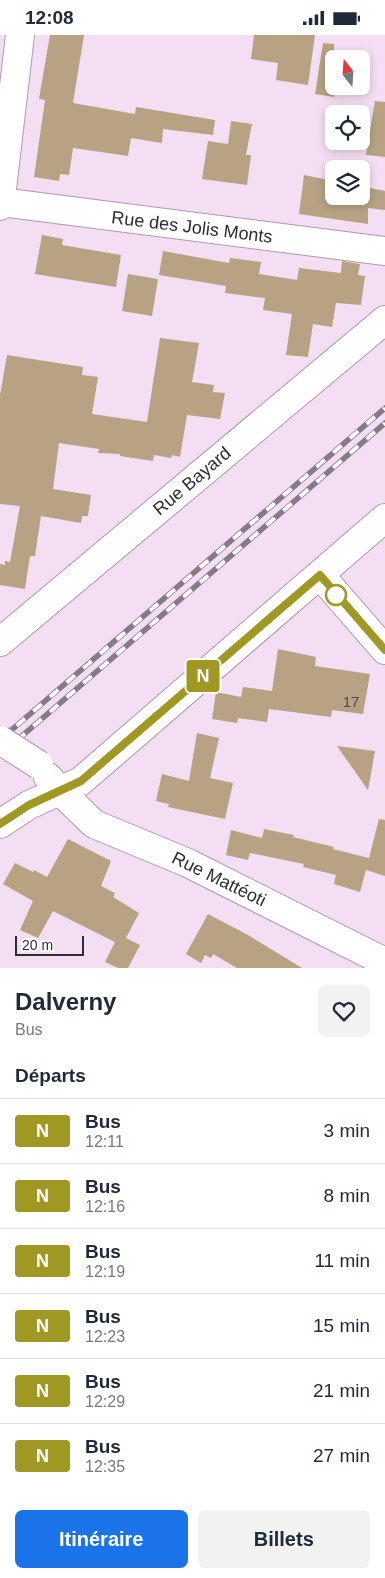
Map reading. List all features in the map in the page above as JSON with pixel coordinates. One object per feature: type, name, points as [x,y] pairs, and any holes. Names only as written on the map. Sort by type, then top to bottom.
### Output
[{"type":"street","points":[[0,204],[20,35]]},
{"type":"street","name":"Rue des Jolis Monts","points":[[0,204],[385,251]]},
{"type":"street","name":"Rue Bayard","points":[[0,641],[385,319]]},
{"type":"street","points":[[0,825],[29,805],[81,781],[385,518]]},
{"type":"street","points":[[320,575],[385,650]]},
{"type":"street","name":"Rue Mattéoti","points":[[0,739],[39,765],[59,790],[94,824],[188,863],[385,962]]},
{"type":"building","points":[[50,35],[84,35],[73,103],[135,114],[136,107],[215,120],[213,135],[163,129],[162,143],[131,138],[128,156],[73,148],[69,175],[60,174],[59,181],[34,177],[45,100],[39,99]]},
{"type":"building","points":[[254,35],[315,35],[308,85],[276,80],[278,63],[251,59]]},
{"type":"building","points":[[323,43],[334,44],[334,50],[325,50],[325,95],[334,95],[334,97],[315,94]]},
{"type":"building","points":[[375,101],[385,102],[385,157],[366,155],[367,150],[370,150],[370,131]]},
{"type":"building","points":[[231,121],[252,124],[246,155],[251,155],[247,185],[202,179],[208,141],[228,144]]},
{"type":"building","points":[[304,175],[325,179],[325,205],[370,205],[370,188],[385,191],[385,210],[368,208],[368,224],[299,214]]},
{"type":"building","points":[[42,235],[63,239],[62,245],[121,255],[116,287],[35,274]]},
{"type":"building","points":[[163,251],[229,263],[230,258],[261,262],[259,274],[297,280],[299,268],[341,273],[342,261],[360,264],[358,275],[365,276],[361,305],[336,303],[332,327],[313,324],[308,357],[286,355],[292,314],[263,310],[265,298],[225,293],[226,286],[159,275]]},
{"type":"building","points":[[128,274],[158,279],[152,316],[122,311]]},
{"type":"building","points":[[160,338],[199,343],[192,382],[214,385],[213,392],[225,393],[220,419],[187,415],[180,457],[172,455],[171,458],[154,455],[153,461],[120,456],[120,454],[98,453],[99,449],[59,443],[53,489],[91,495],[88,516],[82,516],[81,523],[41,516],[35,556],[30,556],[25,589],[0,585],[0,564],[5,565],[5,561],[10,562],[20,506],[0,504],[0,395],[7,355],[83,367],[82,375],[98,377],[92,414],[147,422]]},
{"type":"building","points":[[278,649],[316,657],[315,666],[370,674],[363,714],[332,710],[331,717],[269,709],[267,722],[238,718],[237,723],[212,719],[216,692],[241,697],[243,687],[272,691]]},
{"type":"building","points":[[197,733],[219,738],[210,778],[233,783],[225,819],[168,807],[169,804],[156,801],[162,774],[189,781]]},
{"type":"building","points":[[337,746],[375,751],[368,790]]},
{"type":"building","points":[[379,819],[385,820],[385,876],[366,870],[360,892],[334,884],[336,875],[303,867],[304,864],[250,853],[248,860],[226,855],[231,830],[262,838],[264,829],[294,835],[293,837],[369,858]]},
{"type":"building","points":[[68,839],[111,861],[101,886],[115,893],[113,897],[139,913],[126,938],[140,945],[128,968],[118,968],[105,962],[115,942],[53,911],[38,938],[20,930],[33,901],[3,884],[15,863],[47,877]]},
{"type":"building","points":[[208,914],[248,935],[302,968],[237,968],[213,954],[211,958],[205,955],[201,963],[186,954]]},
{"type":"railway","points":[[0,740],[385,408]]},
{"type":"railway","points":[[0,755],[385,423]]},
{"type":"bus line","name":"N","points":[[0,824],[29,805],[81,781],[320,575],[385,650]]}]
